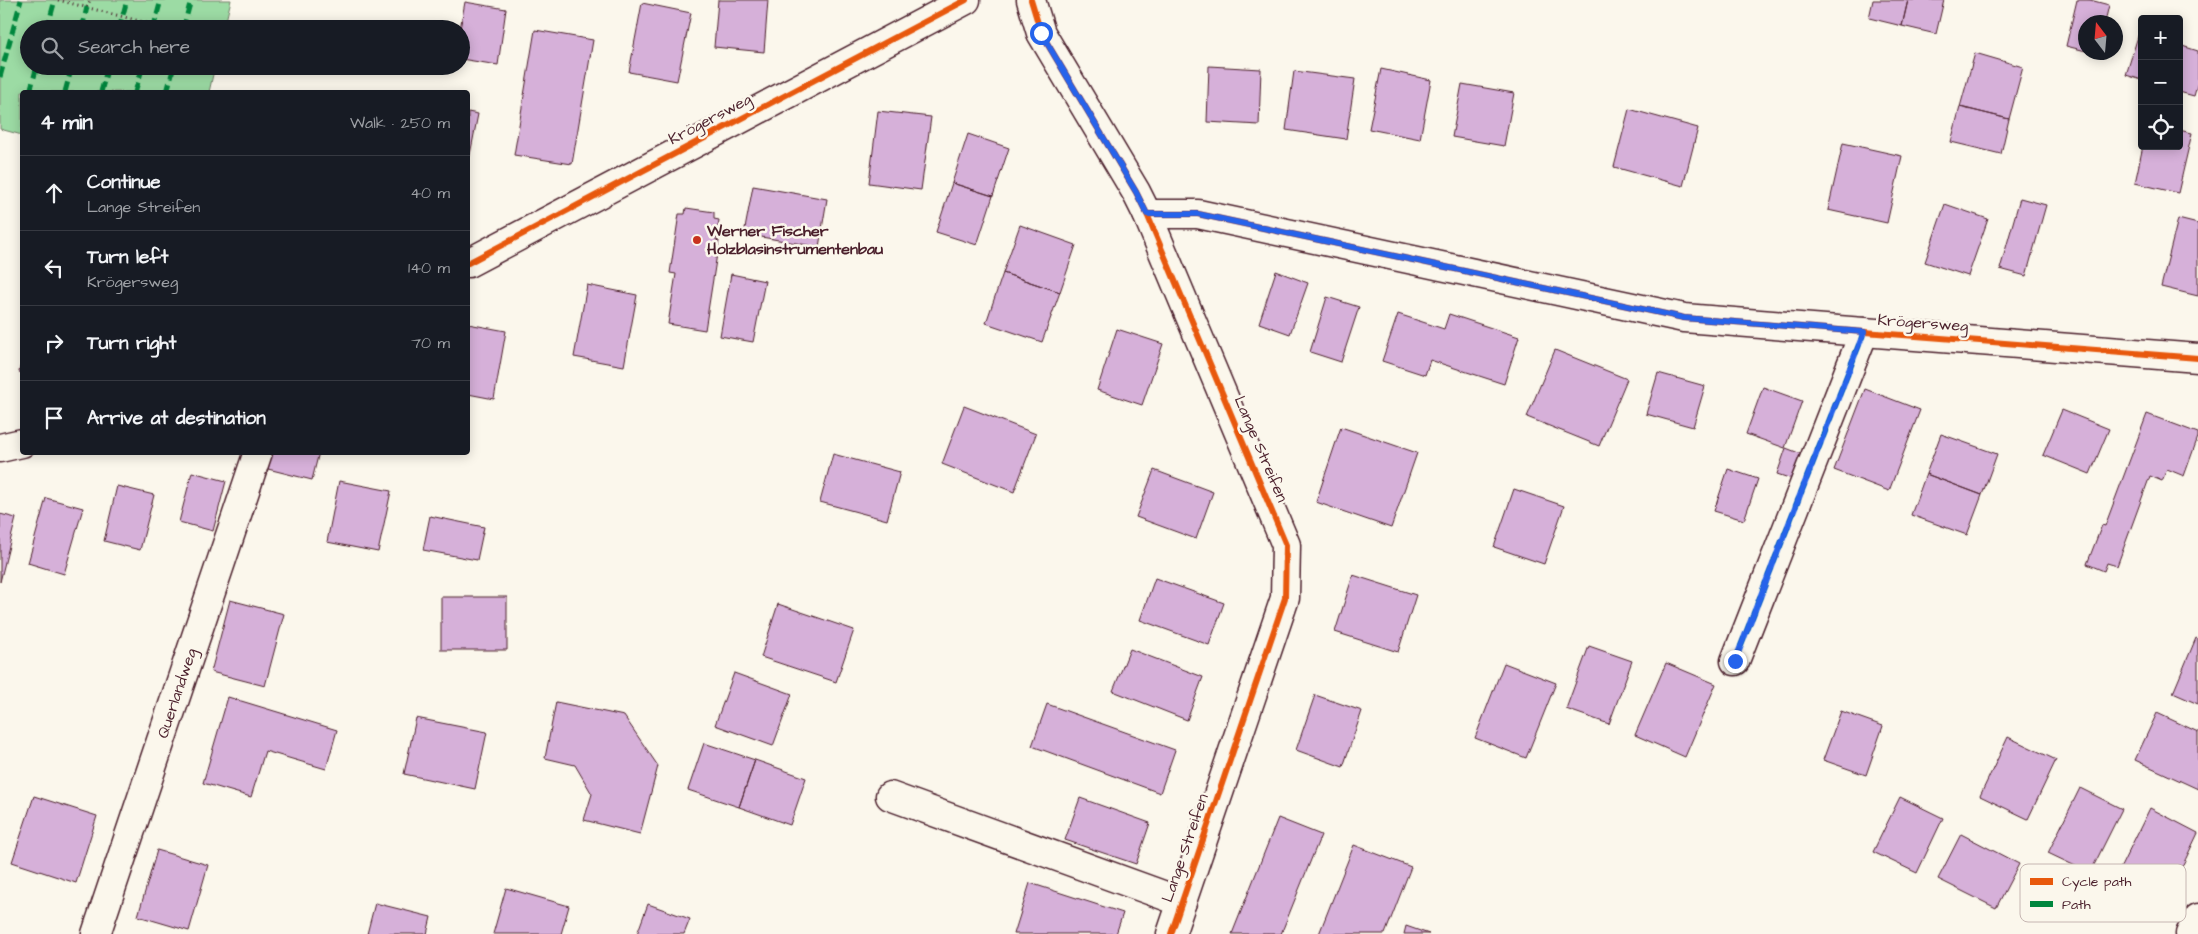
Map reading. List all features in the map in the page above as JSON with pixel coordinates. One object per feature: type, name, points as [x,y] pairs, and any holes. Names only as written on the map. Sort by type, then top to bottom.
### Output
[{"type":"street","name":"Krögersweg","points":[[470,262],[966,0]]},
{"type":"street","name":"Lange Streifen","points":[[1031,0],[1041,33],[1136,192],[1147,214],[1286,545],[1285,598],[1171,934]]},
{"type":"street","name":"Krögersweg","points":[[1147,214],[1198,214],[1684,318],[2198,358]]},
{"type":"street","points":[[1735,661],[1864,332]]},
{"type":"street","points":[[0,448],[20,444]]},
{"type":"street","name":"Querlandweg","points":[[96,934],[257,455]]},
{"type":"street","points":[[890,796],[1182,902]]},
{"type":"street","points":[[2190,934],[2198,918]]},
{"type":"path","points":[[58,0],[136,20]]},
{"type":"path","points":[[87,7],[90,0]]},
{"type":"green space","points":[[0,0],[231,0],[226,20],[20,20],[20,75],[213,75],[209,90],[20,90],[20,134],[0,129]]},
{"type":"building","points":[[718,0],[768,0],[764,52],[714,47]]},
{"type":"building","points":[[1873,0],[1908,0],[1902,26],[1869,18]]},
{"type":"building","points":[[1908,0],[1944,0],[1936,34],[1902,26]]},
{"type":"building","points":[[2077,0],[2090,0],[2109,5],[2107,15],[2078,15],[2078,49],[2066,46]]},
{"type":"building","points":[[465,2],[506,9],[498,65],[470,60],[470,20],[462,20]]},
{"type":"building","points":[[642,3],[691,13],[677,81],[629,72]]},
{"type":"building","points":[[535,30],[593,40],[572,164],[514,155]]},
{"type":"building","points":[[2138,36],[2138,79],[2126,75]]},
{"type":"building","points":[[2183,46],[2198,51],[2198,82],[2194,96],[2183,93]]},
{"type":"building","points":[[1975,53],[2023,67],[2009,119],[1960,107]]},
{"type":"building","points":[[1209,66],[1261,69],[1259,125],[1207,122]]},
{"type":"building","points":[[1381,69],[1431,80],[1420,139],[1369,129]]},
{"type":"building","points":[[1294,71],[1355,79],[1346,139],[1286,130]]},
{"type":"building","points":[[1462,84],[1514,93],[1504,146],[1452,137]]},
{"type":"building","points":[[1960,107],[2009,119],[2001,154],[1951,142]]},
{"type":"building","points":[[1629,109],[1698,128],[1683,186],[1614,167]]},
{"type":"building","points":[[878,111],[931,117],[921,190],[869,183]]},
{"type":"building","points":[[470,112],[478,114],[470,155]]},
{"type":"building","points":[[2183,131],[2192,133],[2178,193],[2135,183],[2142,150],[2183,150]]},
{"type":"building","points":[[968,134],[1009,148],[993,196],[952,183]]},
{"type":"building","points":[[1843,143],[1902,156],[1887,223],[1828,210]]},
{"type":"building","points":[[952,183],[993,196],[977,245],[936,232]]},
{"type":"building","points":[[753,186],[827,199],[819,247],[744,234]]},
{"type":"building","points":[[2020,198],[2046,205],[2026,276],[2000,269]]},
{"type":"building","points":[[1945,204],[1988,219],[1968,276],[1925,262]]},
{"type":"building","points":[[686,208],[714,212],[714,219],[719,220],[716,240],[719,241],[705,330],[668,324],[676,274],[670,273],[679,214],[685,214]]},
{"type":"building","points":[[2178,219],[2198,224],[2198,296],[2161,287]]},
{"type":"building","points":[[1020,225],[1076,245],[1060,292],[1003,273]]},
{"type":"building","points":[[1276,271],[1308,283],[1290,334],[1259,323]]},
{"type":"building","points":[[1003,273],[1060,292],[1042,342],[986,323]]},
{"type":"building","points":[[731,274],[765,281],[753,342],[720,336]]},
{"type":"building","points":[[587,285],[637,295],[624,366],[574,357]]},
{"type":"building","points":[[1327,297],[1359,307],[1341,362],[1310,352]]},
{"type":"building","points":[[1398,314],[1444,329],[1449,314],[1519,337],[1504,384],[1430,360],[1425,375],[1382,361]]},
{"type":"building","points":[[470,324],[506,331],[494,399],[470,394]]},
{"type":"building","points":[[1117,329],[1163,344],[1142,405],[1097,390]]},
{"type":"building","points":[[1555,350],[1627,379],[1599,446],[1527,417]]},
{"type":"building","points":[[1658,373],[1705,386],[1693,427],[1646,414]]},
{"type":"building","points":[[1763,387],[1802,401],[1785,448],[1746,434]]},
{"type":"building","points":[[1865,389],[1920,410],[1889,491],[1834,470]]},
{"type":"building","points":[[964,406],[1036,434],[1014,492],[942,464]]},
{"type":"building","points":[[2062,410],[2109,429],[2090,474],[2043,455]]},
{"type":"building","points":[[2147,414],[2198,433],[2198,437],[2184,476],[2167,469],[2162,481],[2150,476],[2117,566],[2107,563],[2104,571],[2087,564],[2102,525],[2105,526]]},
{"type":"building","points":[[1341,427],[1417,453],[1391,528],[1316,502]]},
{"type":"building","points":[[1941,434],[1997,454],[1982,495],[1926,474]]},
{"type":"building","points":[[1786,448],[1804,455],[1795,480],[1777,474]]},
{"type":"building","points":[[833,454],[900,472],[887,520],[820,502]]},
{"type":"building","points":[[271,455],[318,455],[312,480],[268,469]]},
{"type":"building","points":[[1728,469],[1758,479],[1744,520],[1714,511]]},
{"type":"building","points":[[1154,470],[1213,492],[1196,539],[1136,517]]},
{"type":"building","points":[[192,472],[226,481],[213,531],[179,522]]},
{"type":"building","points":[[1926,474],[1982,495],[1967,535],[1911,515]]},
{"type":"building","points":[[339,481],[391,491],[378,552],[327,542]]},
{"type":"building","points":[[117,486],[154,495],[140,550],[104,541]]},
{"type":"building","points":[[1514,489],[1564,506],[1544,564],[1494,547]]},
{"type":"building","points":[[46,498],[83,508],[64,574],[28,563]]},
{"type":"building","points":[[0,514],[16,518],[0,582]]},
{"type":"building","points":[[430,516],[484,527],[477,560],[423,550]]},
{"type":"building","points":[[1353,575],[1416,595],[1398,652],[1335,632]]},
{"type":"building","points":[[1155,578],[1224,603],[1209,645],[1140,620]]},
{"type":"building","points":[[441,597],[507,597],[507,650],[441,650]]},
{"type":"building","points":[[230,600],[284,614],[265,686],[211,672]]},
{"type":"building","points":[[778,604],[854,630],[836,682],[761,657]]},
{"type":"building","points":[[2196,638],[2198,639],[2198,704],[2173,693]]},
{"type":"building","points":[[1589,646],[1632,661],[1609,724],[1566,709]]},
{"type":"building","points":[[1130,649],[1203,677],[1187,720],[1113,691]]},
{"type":"building","points":[[1504,663],[1556,683],[1526,758],[1475,738]]},
{"type":"building","points":[[1666,663],[1716,684],[1685,757],[1635,735]]},
{"type":"building","points":[[734,673],[792,694],[773,746],[715,725]]},
{"type":"building","points":[[1315,695],[1362,711],[1343,767],[1296,750]]},
{"type":"building","points":[[228,697],[337,730],[326,769],[265,751],[251,797],[203,783]]},
{"type":"building","points":[[556,702],[624,716],[658,766],[640,834],[584,820],[592,794],[575,765],[545,758]]},
{"type":"building","points":[[1047,704],[1175,750],[1160,793],[1032,746]]},
{"type":"building","points":[[1841,711],[1883,726],[1866,775],[1823,760]]},
{"type":"building","points":[[2157,713],[2198,732],[2198,789],[2135,760]]},
{"type":"building","points":[[416,718],[487,732],[475,789],[404,774]]},
{"type":"building","points":[[2008,737],[2056,760],[2028,819],[1980,796]]},
{"type":"building","points":[[704,743],[755,760],[739,807],[688,790]]},
{"type":"building","points":[[755,760],[806,778],[790,825],[739,807]]},
{"type":"building","points":[[2080,788],[2122,809],[2094,864],[2071,864],[2048,853]]},
{"type":"building","points":[[34,796],[97,816],[76,883],[12,862]]},
{"type":"building","points":[[1900,797],[1943,818],[1917,873],[1873,852]]},
{"type":"building","points":[[1080,798],[1150,823],[1136,864],[1065,840]]},
{"type":"building","points":[[2150,808],[2198,833],[2183,864],[2122,864]]},
{"type":"building","points":[[1278,818],[1321,835],[1281,934],[1232,934]]},
{"type":"building","points":[[1961,834],[2019,864],[1996,908],[1938,879]]},
{"type":"building","points":[[1354,845],[1411,867],[1385,934],[1319,934]]},
{"type":"building","points":[[157,850],[208,865],[189,931],[138,916]]},
{"type":"building","points":[[1030,883],[1123,913],[1116,934],[1014,934]]},
{"type":"building","points":[[506,888],[569,906],[561,934],[493,934]]},
{"type":"building","points":[[375,903],[431,917],[427,934],[367,934]]},
{"type":"building","points":[[648,904],[690,919],[684,934],[637,934]]},
{"type":"building","points":[[1406,926],[1429,934],[1404,934]]},
{"type":"marked path","points":[[0,77],[21,0]]},
{"type":"marked path","points":[[49,20],[55,0]]},
{"type":"marked path","points":[[121,20],[127,0]]},
{"type":"marked path","points":[[155,20],[161,0]]},
{"type":"marked path","points":[[185,20],[191,0]]},
{"type":"marked path","points":[[84,20],[87,7]]},
{"type":"marked path","points":[[31,90],[35,75]]},
{"type":"marked path","points":[[66,90],[70,75]]},
{"type":"marked path","points":[[102,90],[106,75]]},
{"type":"marked path","points":[[136,90],[140,75]]},
{"type":"marked path","points":[[168,90],[172,75]]},
{"type":"marked path","points":[[1735,661],[1864,332]]},
{"type":"cycle path","points":[[470,262],[966,0]]},
{"type":"cycle path","points":[[1031,0],[1041,33],[1136,192],[1147,214],[1286,545],[1285,598],[1171,934]]},
{"type":"cycle path","points":[[1147,214],[1198,214],[1684,318],[2198,358]]},
{"type":"place","name":"Werner Fischer Holzblasinstrumentenbau","points":[[697,240]]},
{"type":"route","points":[[1041,33],[1136,192],[1147,214],[1198,214],[1684,318],[1864,332],[1735,661]]}]
